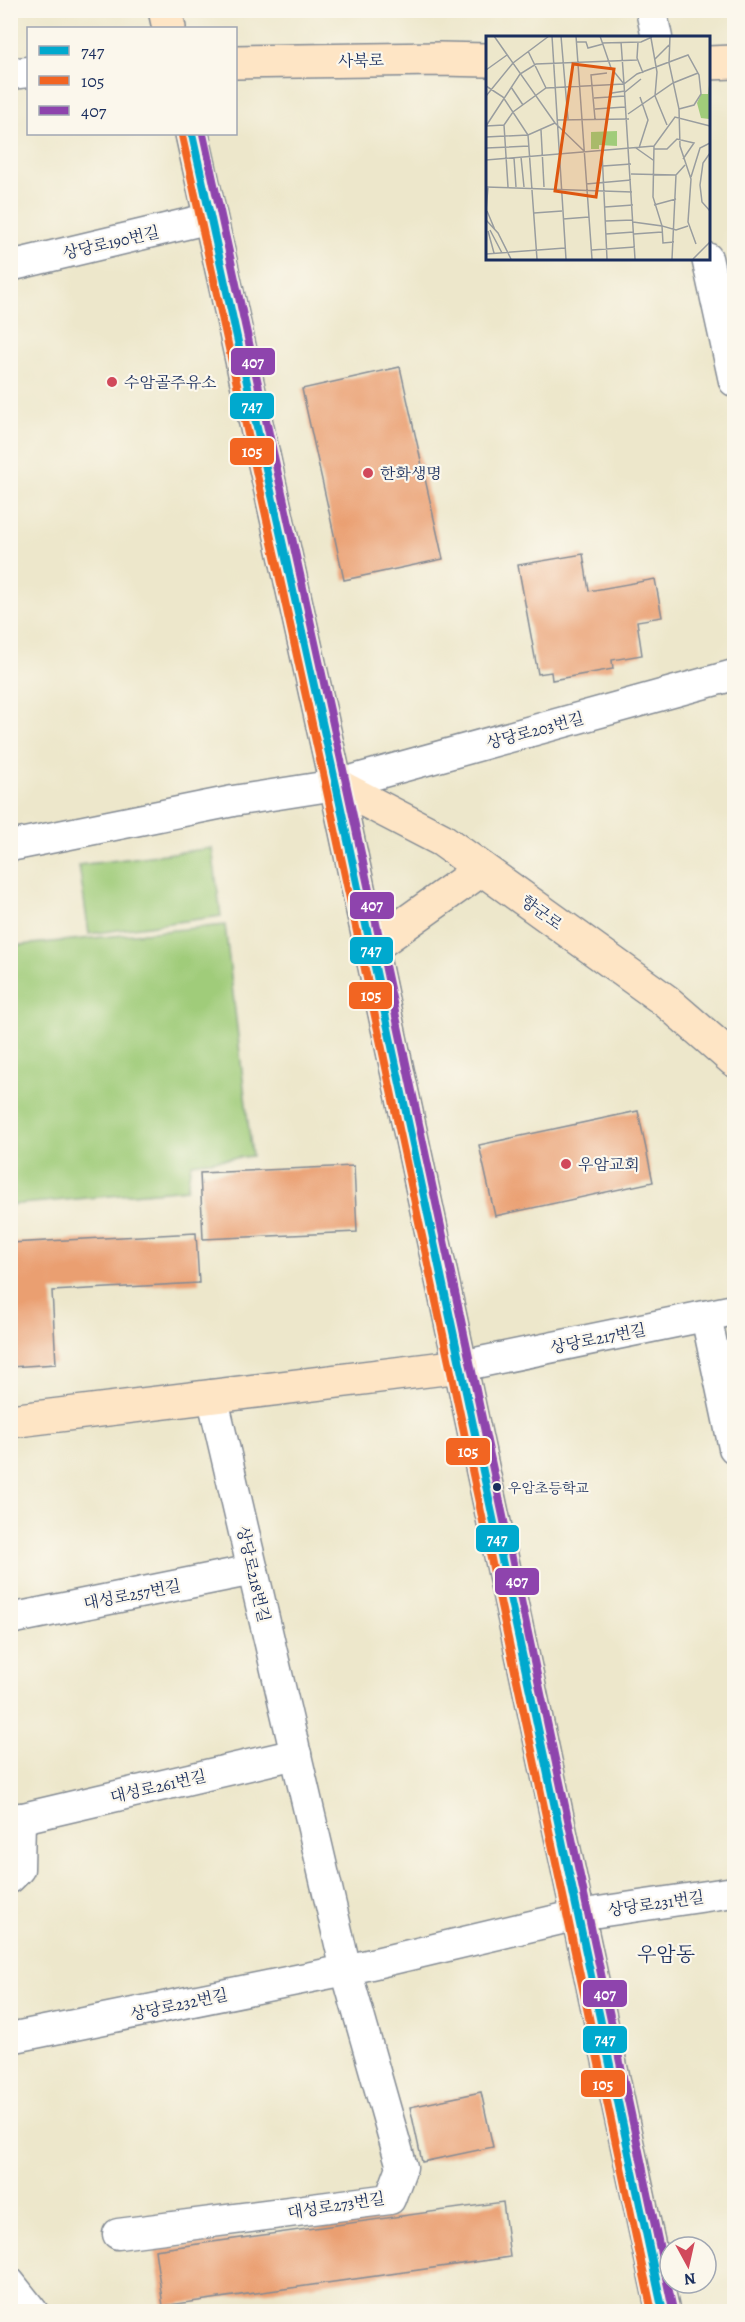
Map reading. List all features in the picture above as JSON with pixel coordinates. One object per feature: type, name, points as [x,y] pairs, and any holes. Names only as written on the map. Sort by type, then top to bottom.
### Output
[{"type":"main road","points":[[165,10],[169,27]]},
{"type":"main road","name":"사북로","points":[[237,62],[486,60]]},
{"type":"main road","points":[[709,63],[735,62]]},
{"type":"main road","points":[[192,135],[336,785],[663,2312]]},
{"type":"main road","name":"향군로","points":[[336,785],[442,840],[666,1001],[735,1060]]},
{"type":"main road","points":[[371,948],[482,869]]},
{"type":"main road","points":[[10,1421],[461,1366]]},
{"type":"street","points":[[651,10],[657,36]]},
{"type":"street","points":[[10,74],[27,72]]},
{"type":"street","name":"상당로190번길","points":[[10,266],[211,218]]},
{"type":"street","points":[[707,260],[735,381]]},
{"type":"street","name":"상당로203번길","points":[[11,842],[233,801],[336,785],[735,675]]},
{"type":"street","name":"상당로217번길","points":[[461,1366],[735,1310]]},
{"type":"street","points":[[706,1316],[735,1448]]},
{"type":"street","name":"상당로218번길","points":[[212,1395],[296,1754]]},
{"type":"street","name":"대성로257번길","points":[[10,1619],[253,1570]]},
{"type":"street","points":[[296,1754],[346,1970]]},
{"type":"street","name":"대성로261번길","points":[[10,1878],[19,1869],[15,1820],[296,1754]]},
{"type":"street","name":"상당로231번길","points":[[578,1915],[735,1892]]},
{"type":"street","name":"상당로232번길","points":[[10,2038],[346,1970],[578,1915]]},
{"type":"street","name":"대성로273번길","points":[[118,2234],[390,2199],[402,2167],[346,1970]]},
{"type":"street","points":[[10,2283],[33,2312]]},
{"type":"green space","points":[[212,848],[221,916],[89,934],[79,865]]},
{"type":"green space","points":[[225,925],[252,1156],[191,1163],[187,1189],[11,1205],[11,946]]},
{"type":"building","points":[[400,367],[443,559],[344,580],[302,389]]},
{"type":"building","points":[[583,554],[589,591],[655,579],[662,617],[637,621],[642,655],[612,660],[613,669],[552,680],[551,672],[538,674],[518,565]]},
{"type":"building","name":"우암교회","points":[[638,1111],[653,1182],[495,1216],[479,1145]]},
{"type":"building","points":[[354,1166],[357,1232],[203,1239],[200,1173]]},
{"type":"building","points":[[196,1233],[199,1283],[52,1291],[56,1364],[10,1367],[10,1243]]},
{"type":"building","points":[[481,2092],[493,2147],[422,2162],[410,2107]]},
{"type":"building","points":[[503,2202],[510,2257],[163,2306],[155,2250]]},
{"type":"transit line","name":"747","points":[[192,135],[336,785],[663,2312]]},
{"type":"transit line","name":"407","points":[[203,135],[346,783],[673,2310]]},
{"type":"transit line","name":"105","points":[[182,136],[326,787],[652,2312]]},
{"type":"place","name":"수암골주유소","points":[[112,382]]},
{"type":"place","name":"한화생명","points":[[368,473]]},
{"type":"place","name":"우암교회","points":[[566,1164]]},
{"type":"place","name":"우암초등학교","points":[[497,1487]]},
{"type":"district","name":"우암동","points":[[666,1954]]}]
